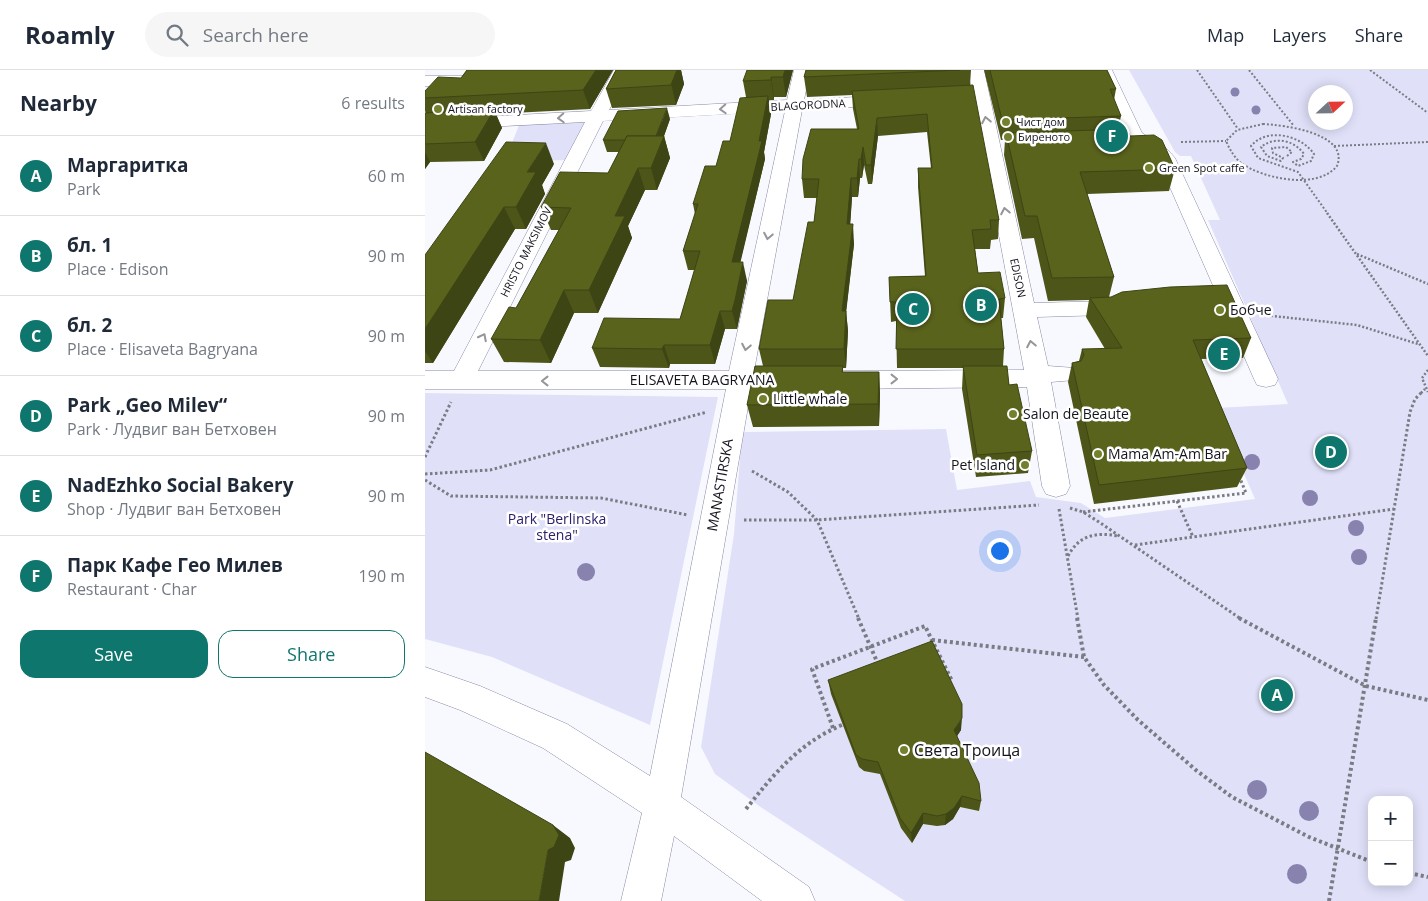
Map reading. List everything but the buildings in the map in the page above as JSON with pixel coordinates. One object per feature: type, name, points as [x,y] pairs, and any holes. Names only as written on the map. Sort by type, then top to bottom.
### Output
[{"type":"street","points":[[425,77],[431,70]]},
{"type":"street","points":[[425,81],[515,81],[529,78],[535,70]]},
{"type":"street","name":"HRISTO MAKSIMOV","points":[[461,381],[596,116],[622,70]]},
{"type":"street","name":"MANASTIRSKA","points":[[641,901],[662,805],[737,392],[802,70]]},
{"type":"street","name":"EDISON","points":[[976,70],[1038,376],[1052,501]]},
{"type":"street","points":[[1104,70],[1134,135],[1143,144]]},
{"type":"street","points":[[922,99],[981,96]]},
{"type":"street","name":"BLAGORODNA","points":[[425,124],[902,100]]},
{"type":"street","points":[[1115,144],[1143,144],[1157,149],[1166,158],[1266,379]]},
{"type":"street","points":[[992,148],[1011,148]]},
{"type":"street","points":[[1025,310],[1105,308]]},
{"type":"street","points":[[819,380],[1067,374]]},
{"type":"street","name":"ELISAVETA BAGRYANA","points":[[425,380],[737,392],[780,380]]},
{"type":"street","points":[[425,682],[468,697],[555,736],[662,805],[795,901]]},
{"type":"path","points":[[1197,70],[1238,129]]},
{"type":"path","points":[[1249,70],[1295,127]]},
{"type":"path","points":[[1370,70],[1428,113]]},
{"type":"path","points":[[1263,124],[1295,127],[1324,138],[1333,146],[1339,156],[1339,164],[1332,172],[1320,177],[1285,179],[1248,168],[1235,160],[1227,150],[1226,142],[1232,132],[1238,129],[1263,124]]},
{"type":"path","points":[[1287,156],[1292,152],[1286,147],[1276,146],[1271,150],[1283,158],[1281,161],[1267,156],[1261,147],[1271,141],[1295,145],[1304,154],[1301,159],[1293,162],[1298,166],[1311,161],[1314,154],[1303,143],[1281,136],[1260,138],[1251,146],[1258,157],[1270,163],[1295,168],[1428,356]]},
{"type":"path","points":[[1143,144],[1226,142]]},
{"type":"path","points":[[1333,146],[1428,142]]},
{"type":"path","points":[[1356,254],[1428,284]]},
{"type":"path","points":[[1237,313],[1357,325],[1419,344]]},
{"type":"path","points":[[1329,901],[1410,412],[1415,399],[1427,390],[1422,378],[1428,370]]},
{"type":"path","points":[[425,457],[461,381]]},
{"type":"path","points":[[425,474],[490,470],[737,392]]},
{"type":"path","points":[[725,456],[788,492],[817,520],[878,665]]},
{"type":"path","points":[[1083,512],[1246,493],[1235,467]]},
{"type":"path","points":[[425,480],[451,496],[601,498],[713,520],[817,520],[1052,501],[1083,512],[1248,624],[1366,686],[1385,692],[1428,700]]},
{"type":"path","points":[[1052,501],[1068,556],[1084,657],[1104,685],[1138,720],[1197,771],[1233,797],[1337,850],[1368,861]]},
{"type":"path","points":[[1177,501],[1193,537]]},
{"type":"path","points":[[1135,546],[1394,509]]},
{"type":"path","points":[[1068,556],[1072,546],[1086,536],[1105,533],[1121,536]]},
{"type":"path","points":[[833,728],[812,669],[925,626],[952,681],[945,684]]},
{"type":"path","points":[[932,640],[1061,656],[1084,657]]},
{"type":"path","points":[[746,809],[787,758],[821,733],[842,724]]},
{"type":"path","points":[[1413,874],[1428,877]]},
{"type":"green space","points":[[1129,70],[1428,70],[1428,901],[905,901],[762,808],[715,774],[701,747],[734,534],[742,432],[946,429],[957,490],[1030,481],[1036,497],[1081,503],[1105,518],[1255,499],[1215,408],[1288,404],[1208,220],[1220,220],[1191,156],[1180,156],[1175,152]]},
{"type":"green space","points":[[596,116],[573,160],[505,161],[521,120]]},
{"type":"green space","name":"Park \"Berlinska stena\"","points":[[425,393],[718,397],[650,725],[492,657],[425,639]]},
{"type":"place","name":"Artisan factory","points":[[438,109]]},
{"type":"place","name":"Чист дом","points":[[1006,122]]},
{"type":"place","name":"Парк Кафе Гео Милев","points":[[1112,136]]},
{"type":"place","name":"Биреното","points":[[1008,137]]},
{"type":"place","name":"Green Spot caffe","points":[[1149,168]]},
{"type":"place","name":"бл. 1","points":[[981,305]]},
{"type":"place","name":"бл. 2","points":[[913,309]]},
{"type":"place","name":"Бобче","points":[[1220,310]]},
{"type":"place","name":"NadEzhko Social Bakery","points":[[1224,354]]},
{"type":"place","name":"Little whale","points":[[763,399]]},
{"type":"place","name":"Salon de Beaute","points":[[1013,414]]},
{"type":"place","name":"Park „Geo Milev“","points":[[1331,452]]},
{"type":"place","name":"Mama Am-Am Bar","points":[[1098,454]]},
{"type":"place","name":"Pet Island","points":[[1025,465]]},
{"type":"place","name":"Маргаритка","points":[[1277,695]]},
{"type":"place","name":"Света Троица","points":[[904,750]]}]
